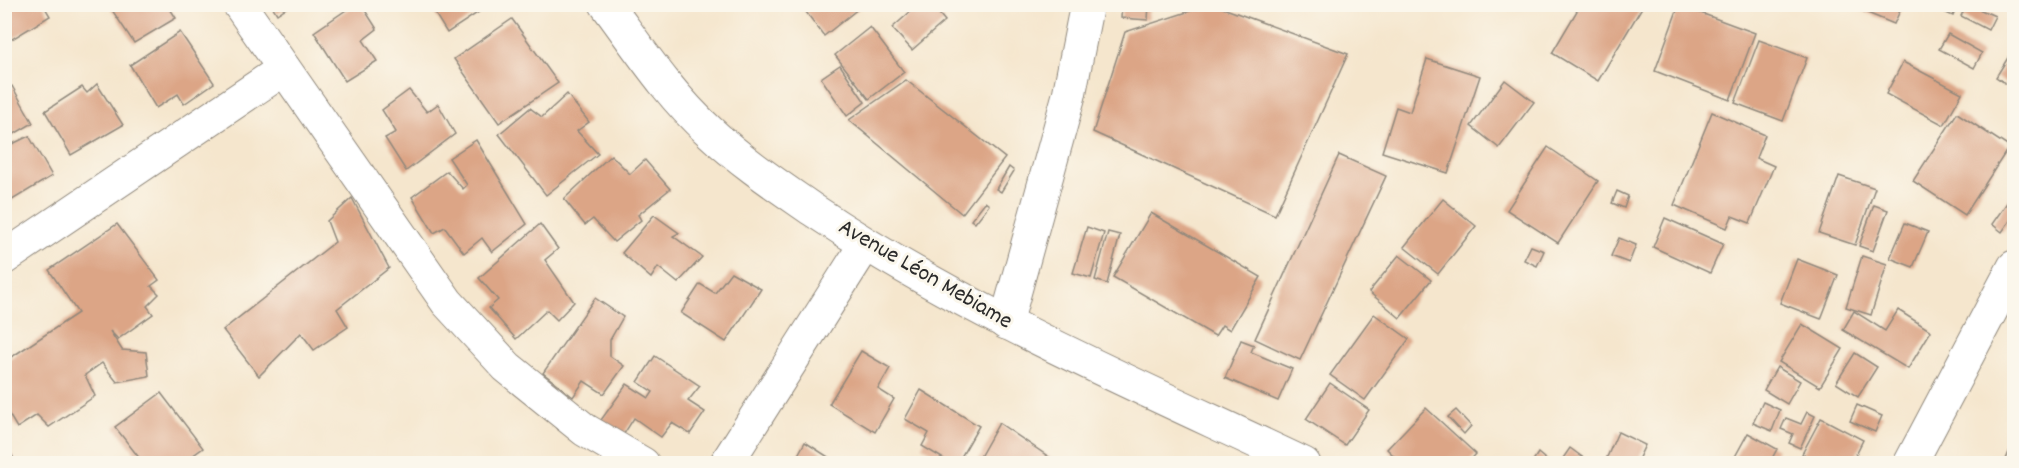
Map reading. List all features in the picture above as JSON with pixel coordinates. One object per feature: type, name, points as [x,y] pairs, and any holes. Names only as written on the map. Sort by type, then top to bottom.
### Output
[{"type":"street","points":[[239,4],[447,302],[515,374],[585,430],[643,464]]},
{"type":"street","name":"Avenue Léon Mebiame","points":[[606,4],[656,71],[707,130],[759,174],[865,245],[1006,323],[1304,464]]},
{"type":"street","points":[[1006,323],[1069,95],[1087,4]]},
{"type":"street","points":[[4,258],[284,69]]},
{"type":"street","points":[[726,464],[865,245]]},
{"type":"street","points":[[1910,464],[2014,267]]},
{"type":"building","points":[[4,4],[43,4],[50,16],[4,44]]},
{"type":"building","points":[[108,4],[167,4],[176,18],[134,43]]},
{"type":"building","points":[[271,4],[292,4],[277,14]]},
{"type":"building","points":[[355,4],[361,4],[377,29],[363,40],[377,61],[345,81],[314,32]]},
{"type":"building","points":[[429,4],[491,4],[447,33]]},
{"type":"building","points":[[800,4],[864,4],[824,36]]},
{"type":"building","points":[[919,4],[931,4],[945,21],[912,50],[892,28]]},
{"type":"building","points":[[1122,4],[1149,4],[1148,20],[1121,18]]},
{"type":"building","points":[[1212,4],[1348,54],[1275,215],[1093,132],[1125,32]]},
{"type":"building","points":[[1581,4],[1644,4],[1598,81],[1552,53]]},
{"type":"building","points":[[1854,4],[1903,4],[1894,24],[1853,7]]},
{"type":"building","points":[[1926,4],[1958,4],[1953,16]]},
{"type":"building","points":[[1967,4],[1995,16],[1988,30],[1961,16]]},
{"type":"building","points":[[2004,4],[2014,4],[2014,16]]},
{"type":"building","points":[[1679,5],[1755,33],[1730,100],[1655,71]]},
{"type":"building","points":[[512,19],[558,83],[499,123],[454,59]]},
{"type":"building","points":[[870,27],[904,72],[869,99],[835,55]]},
{"type":"building","points":[[180,32],[214,83],[184,104],[178,94],[156,108],[130,65]]},
{"type":"building","points":[[1948,34],[1982,53],[1974,68],[1939,49]]},
{"type":"building","points":[[1759,40],[1807,58],[1783,121],[1735,103]]},
{"type":"building","points":[[2014,48],[2014,89],[1996,77]]},
{"type":"building","points":[[1427,59],[1480,76],[1448,173],[1382,152],[1396,107],[1410,112]]},
{"type":"building","points":[[1903,62],[1962,93],[1944,125],[1886,94]]},
{"type":"building","points":[[840,65],[865,102],[847,116],[821,78]]},
{"type":"building","points":[[906,80],[1005,158],[962,214],[849,120]]},
{"type":"building","points":[[1505,80],[1534,102],[1499,148],[1471,126]]},
{"type":"building","points":[[97,84],[123,125],[71,155],[45,111],[82,87],[87,93]]},
{"type":"building","points":[[12,86],[33,123],[4,140],[4,91]]},
{"type":"building","points":[[409,90],[427,112],[438,104],[455,134],[406,171],[385,138],[396,132],[382,110]]},
{"type":"building","points":[[567,94],[589,122],[577,131],[598,154],[546,195],[499,134],[530,108],[542,117]]},
{"type":"building","points":[[1712,112],[1765,135],[1756,158],[1774,166],[1750,223],[1732,216],[1727,228],[1674,205]]},
{"type":"building","points":[[1957,113],[2009,147],[1965,215],[1913,181]]},
{"type":"building","points":[[29,136],[52,176],[4,205],[4,148]]},
{"type":"building","points":[[476,140],[527,224],[492,252],[482,238],[464,253],[445,227],[434,233],[412,197],[447,171],[463,189],[467,185],[449,158]]},
{"type":"building","points":[[1548,147],[1598,181],[1558,243],[1507,210]]},
{"type":"building","points":[[611,155],[630,174],[645,160],[670,189],[638,215],[641,220],[614,242],[593,219],[585,225],[564,199]]},
{"type":"building","points":[[1339,155],[1386,176],[1300,360],[1255,339]]},
{"type":"building","points":[[1009,167],[1014,171],[1001,192],[996,189]]},
{"type":"building","points":[[1839,176],[1875,188],[1855,245],[1819,233]]},
{"type":"building","points":[[1617,191],[1628,196],[1624,208],[1612,203]]},
{"type":"building","points":[[2011,197],[2014,200],[2014,215],[2002,232],[1992,224]]},
{"type":"building","points":[[352,198],[389,268],[337,309],[348,327],[314,350],[301,333],[259,376],[223,330],[335,242],[327,221]]},
{"type":"building","points":[[1443,199],[1476,226],[1438,274],[1404,247]]},
{"type":"building","points":[[985,202],[989,205],[975,223],[971,220]]},
{"type":"building","points":[[1874,205],[1888,210],[1873,251],[1859,246]]},
{"type":"building","points":[[1151,213],[1261,277],[1230,330],[1222,325],[1215,336],[1113,277]]},
{"type":"building","points":[[654,215],[679,233],[673,236],[702,257],[678,283],[658,267],[651,278],[622,253]]},
{"type":"building","points":[[1665,218],[1723,244],[1710,273],[1653,247]]},
{"type":"building","points":[[1905,223],[1928,232],[1913,267],[1890,258]]},
{"type":"building","points":[[117,224],[159,280],[151,286],[159,294],[147,306],[153,314],[118,339],[110,331],[122,350],[146,352],[149,376],[117,382],[102,363],[85,375],[95,396],[49,427],[37,415],[17,428],[4,406],[4,362],[78,313],[49,270]]},
{"type":"building","points":[[540,224],[558,249],[545,260],[574,302],[557,320],[547,310],[516,339],[489,308],[498,300],[479,278]]},
{"type":"building","points":[[1087,227],[1104,233],[1091,278],[1073,273]]},
{"type":"building","points":[[1108,232],[1120,235],[1107,284],[1095,280]]},
{"type":"building","points":[[1619,238],[1636,245],[1629,263],[1611,256]]},
{"type":"building","points":[[1531,246],[1544,251],[1537,266],[1524,260]]},
{"type":"building","points":[[1399,255],[1431,280],[1400,318],[1369,292]]},
{"type":"building","points":[[1862,256],[1887,264],[1871,315],[1846,307]]},
{"type":"building","points":[[1797,259],[1838,275],[1821,319],[1780,303]]},
{"type":"building","points":[[731,272],[761,289],[726,342],[681,313],[700,284],[715,293]]},
{"type":"building","points":[[595,298],[623,317],[610,340],[610,356],[624,366],[604,394],[584,381],[573,397],[543,373]]},
{"type":"building","points":[[1898,310],[1931,331],[1908,369],[1843,330],[1854,311],[1885,331]]},
{"type":"building","points":[[1374,314],[1409,339],[1365,400],[1330,375]]},
{"type":"building","points":[[1802,324],[1843,349],[1820,387],[1779,362]]},
{"type":"building","points":[[1241,340],[1254,345],[1251,352],[1292,369],[1278,401],[1225,378]]},
{"type":"building","points":[[861,351],[890,368],[878,389],[894,399],[875,432],[829,404]]},
{"type":"building","points":[[1855,353],[1877,367],[1858,397],[1836,383]]},
{"type":"building","points":[[655,356],[700,386],[688,401],[705,412],[690,434],[672,423],[661,437],[634,418],[622,437],[601,420],[627,384],[649,398],[653,392],[638,382]]},
{"type":"building","points":[[1777,367],[1800,381],[1787,404],[1764,390]]},
{"type":"building","points":[[1330,383],[1369,410],[1345,445],[1306,419]]},
{"type":"building","points":[[921,390],[979,426],[957,464],[952,464],[922,446],[929,433],[905,419]]},
{"type":"building","points":[[161,393],[203,448],[181,464],[144,464],[115,427]]},
{"type":"building","points":[[1763,402],[1780,410],[1772,431],[1753,423]]},
{"type":"building","points":[[1857,405],[1882,416],[1875,432],[1850,421]]},
{"type":"building","points":[[1426,408],[1476,454],[1467,464],[1402,464],[1387,449]]},
{"type":"building","points":[[1456,410],[1471,426],[1464,434],[1448,417]]},
{"type":"building","points":[[1807,412],[1815,416],[1800,448],[1789,443],[1793,434],[1781,429],[1786,418],[1801,424]]},
{"type":"building","points":[[1821,418],[1863,440],[1851,464],[1821,464],[1802,454]]},
{"type":"building","points":[[999,423],[1055,461],[1054,464],[976,464]]},
{"type":"building","points":[[1618,432],[1645,445],[1636,464],[1604,464]]},
{"type":"building","points":[[1748,433],[1777,449],[1769,464],[1731,464]]},
{"type":"building","points":[[805,442],[839,464],[793,464]]},
{"type":"building","points":[[4,443],[13,457],[4,462]]},
{"type":"building","points":[[1570,448],[1589,462],[1588,464],[1559,464]]},
{"type":"building","points":[[2010,450],[2014,451],[2014,464],[2004,464]]},
{"type":"building","points":[[1538,453],[1551,464],[1531,464]]}]
